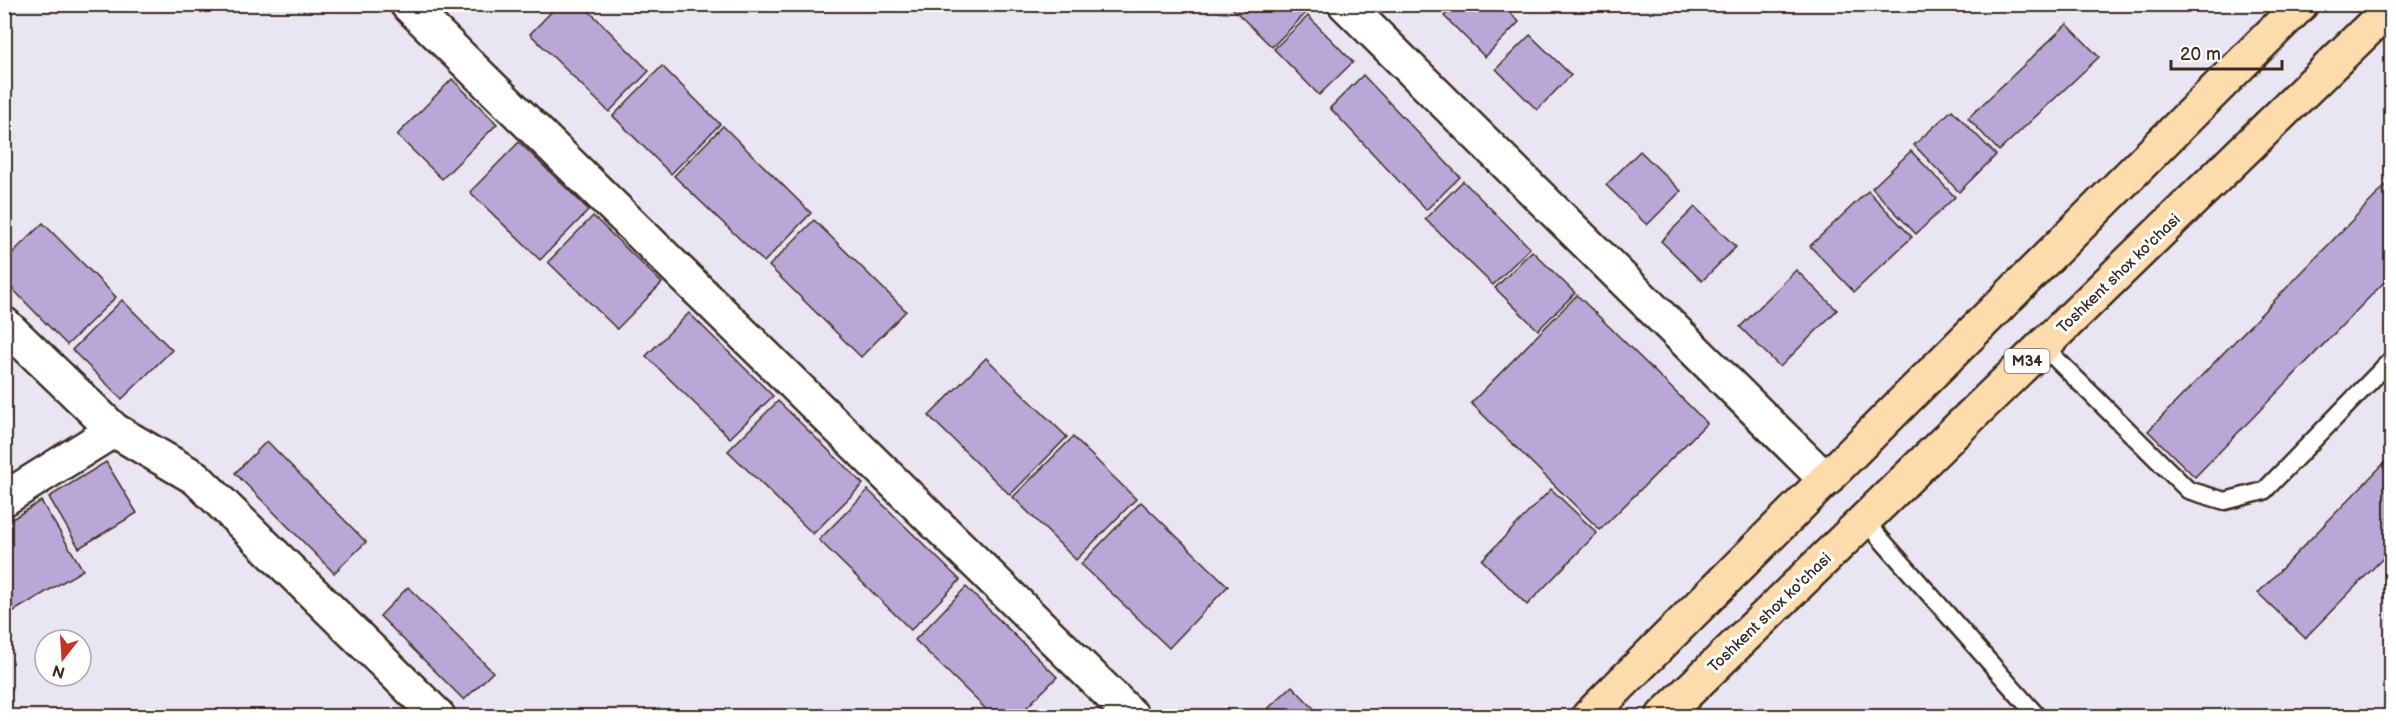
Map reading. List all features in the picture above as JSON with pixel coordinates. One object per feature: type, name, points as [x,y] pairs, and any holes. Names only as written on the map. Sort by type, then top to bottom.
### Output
[{"type":"main road","points":[[1589,717],[2301,4]]},
{"type":"main road","name":"Toshkent shox ko'chasi","points":[[1663,717],[2391,6]]},
{"type":"street","points":[[407,4],[1132,717]]},
{"type":"street","points":[[1345,4],[1826,480]]},
{"type":"street","points":[[4,324],[114,430],[196,478],[438,717]]},
{"type":"street","points":[[4,500],[114,430]]},
{"type":"lane","points":[[2043,346],[2188,490],[2225,501],[2264,490],[2391,359]]},
{"type":"lane","points":[[1864,520],[2037,717]]},
{"type":"building","points":[[559,4],[582,4],[649,71],[609,112],[530,34]]},
{"type":"building","points":[[1233,4],[1297,4],[1306,13],[1272,47],[1231,7]]},
{"type":"building","points":[[1456,4],[1501,4],[1519,22],[1485,57],[1444,16]]},
{"type":"building","points":[[1308,16],[1353,62],[1319,95],[1274,49]]},
{"type":"building","points":[[2067,24],[2099,57],[1999,151],[1968,118]]},
{"type":"building","points":[[1530,35],[1571,75],[1537,110],[1496,69]]},
{"type":"building","points":[[662,66],[720,124],[671,174],[613,116]]},
{"type":"building","points":[[1363,75],[1460,177],[1426,210],[1330,108]]},
{"type":"building","points":[[452,79],[497,124],[442,179],[397,135]]},
{"type":"building","points":[[1952,110],[1996,155],[1959,192],[1914,145]]},
{"type":"building","points":[[723,126],[811,213],[764,262],[674,176]]},
{"type":"building","points":[[519,142],[589,210],[540,260],[470,192]]},
{"type":"building","points":[[1640,151],[1681,191],[1647,225],[1606,185]]},
{"type":"building","points":[[1911,151],[1955,197],[1916,234],[1872,188]]},
{"type":"building","points":[[2392,179],[2392,274],[2195,477],[2148,431]]},
{"type":"building","points":[[1463,181],[1530,248],[1493,285],[1425,219]]},
{"type":"building","points":[[1868,191],[1912,237],[1854,292],[1810,246]]},
{"type":"building","points":[[1695,207],[1736,247],[1702,281],[1661,241]]},
{"type":"building","points":[[593,216],[662,283],[617,329],[548,262]]},
{"type":"building","points":[[814,220],[906,311],[861,357],[769,266]]},
{"type":"building","points":[[43,223],[116,297],[67,345],[4,280],[4,261]]},
{"type":"building","points":[[1532,251],[1575,293],[1538,330],[1495,288]]},
{"type":"building","points":[[1796,270],[1837,310],[1780,367],[1740,327]]},
{"type":"building","points":[[1577,295],[1707,423],[1600,530],[1471,403]]},
{"type":"building","points":[[122,300],[172,350],[122,399],[72,350]]},
{"type":"building","points":[[689,313],[773,396],[730,438],[646,356]]},
{"type":"building","points":[[986,358],[1067,437],[1010,495],[929,416]]},
{"type":"building","points":[[778,401],[863,484],[813,534],[728,451]]},
{"type":"building","points":[[1073,437],[1136,499],[1076,560],[1013,497]]},
{"type":"building","points":[[267,441],[366,542],[334,573],[235,473]]},
{"type":"building","points":[[2392,455],[2392,549],[2305,638],[2258,593]]},
{"type":"building","points":[[106,462],[137,513],[79,548],[49,497]]},
{"type":"building","points":[[1551,489],[1597,533],[1527,605],[1482,560]]},
{"type":"building","points":[[868,490],[960,580],[911,630],[819,540]]},
{"type":"building","points":[[41,501],[83,570],[4,617],[4,524]]},
{"type":"building","points":[[1141,502],[1228,586],[1169,648],[1081,564]]},
{"type":"building","points":[[408,587],[493,672],[464,700],[380,616]]},
{"type":"building","points":[[966,587],[1057,677],[1018,716],[993,716],[915,640]]},
{"type":"building","points":[[1292,686],[1321,716],[1260,716]]}]
